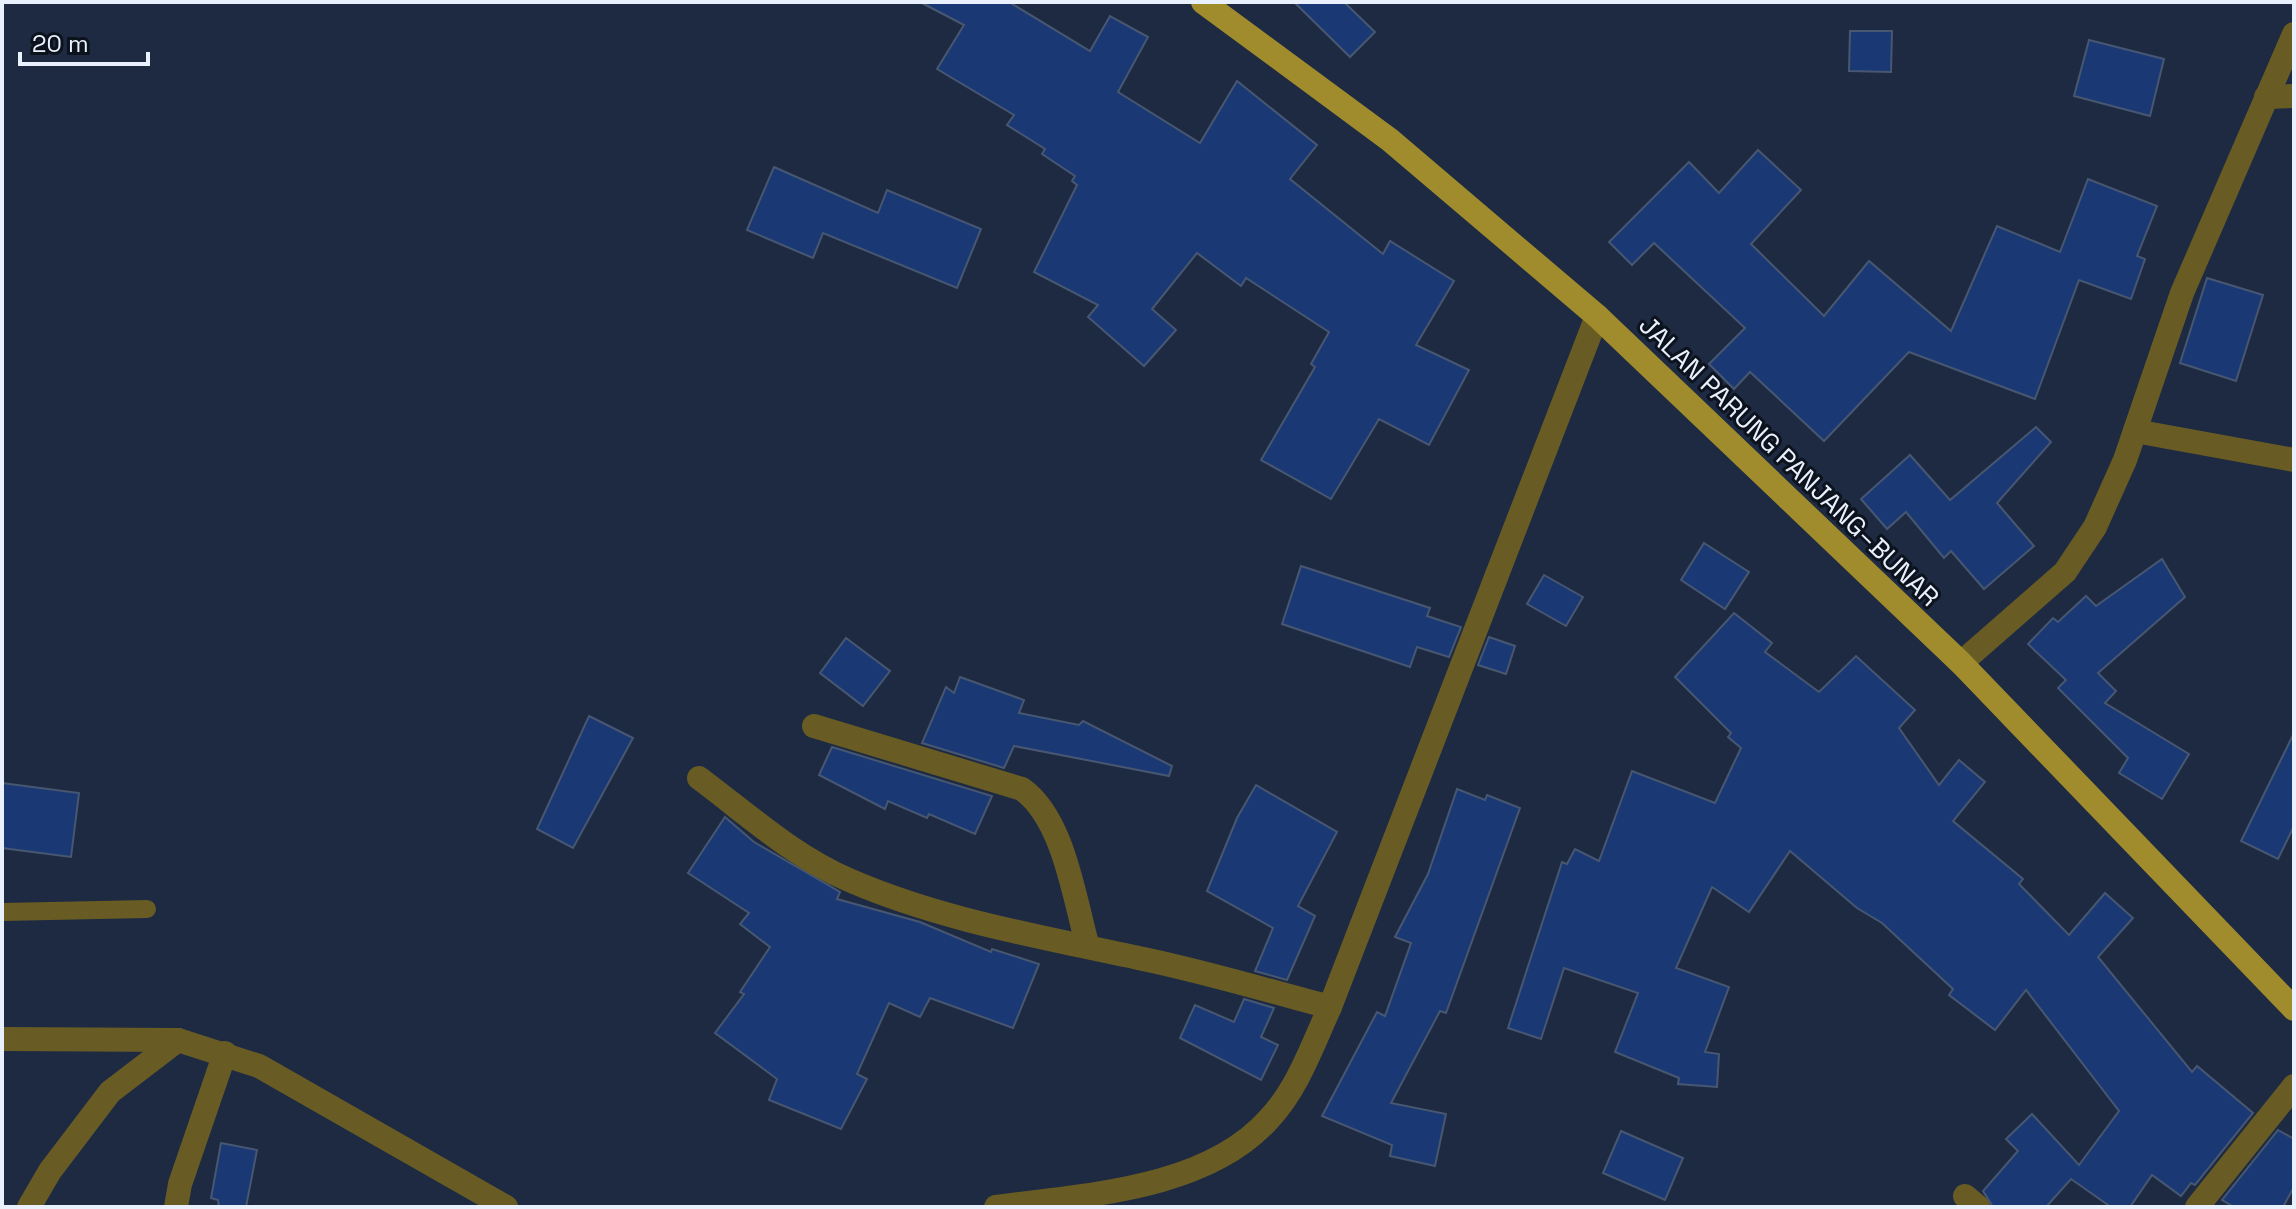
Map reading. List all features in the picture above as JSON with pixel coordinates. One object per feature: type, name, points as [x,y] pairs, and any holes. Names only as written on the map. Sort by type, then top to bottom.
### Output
[{"type":"main road","name":"JALAN PARUNG PANJANG–BUNAR","points":[[1203,2],[1390,140],[1597,316],[1961,663],[2294,1009]]},
{"type":"street","points":[[1961,663],[2065,572],[2095,527],[2135,431],[2182,293],[2294,34]]},
{"type":"street","points":[[2266,97],[2294,96]]},
{"type":"street","points":[[996,1207],[1123,1190],[1197,1168],[1239,1146],[1269,1120],[1295,1084],[1330,1007],[1597,316]]},
{"type":"street","points":[[2135,431],[2294,460]]},
{"type":"street","points":[[814,726],[1022,789],[1040,802],[1054,826],[1088,947]]},
{"type":"street","points":[[699,778],[801,854],[848,880],[940,910],[1330,1007]]},
{"type":"street","points":[[2,1039],[178,1040],[225,1053],[259,1066],[506,1207]]},
{"type":"street","points":[[29,1207],[50,1171],[110,1092],[178,1040]]},
{"type":"street","points":[[176,1207],[180,1184],[225,1053]]},
{"type":"street","points":[[2197,1207],[2294,1086]]},
{"type":"lane","points":[[2,912],[147,909]]},
{"type":"building","points":[[920,2],[1009,2],[1090,51],[1110,16],[1148,37],[1118,92],[1200,143],[1237,81],[1317,145],[1290,179],[1383,254],[1390,241],[1454,281],[1416,345],[1469,370],[1429,445],[1379,419],[1331,499],[1261,460],[1315,367],[1311,364],[1329,332],[1246,278],[1241,286],[1197,253],[1152,309],[1176,330],[1144,366],[1088,317],[1098,305],[1034,272],[1077,185],[1072,181],[1075,176],[1042,154],[1045,149],[1007,125],[1014,115],[937,69],[964,25]]},
{"type":"building","points":[[1294,2],[1344,2],[1375,32],[1350,57]]},
{"type":"building","points":[[1850,31],[1892,31],[1891,72],[1849,71]]},
{"type":"building","points":[[2089,40],[2164,59],[2150,116],[2074,96]]},
{"type":"building","points":[[1758,150],[1801,190],[1751,244],[1824,316],[1869,261],[1951,331],[1997,226],[2060,252],[2088,179],[2157,206],[2137,256],[2145,259],[2131,299],[2079,280],[2035,399],[1909,352],[1824,441],[1750,372],[1734,389],[1709,364],[1745,328],[1654,243],[1632,265],[1609,242],[1689,162],[1719,193]]},
{"type":"building","points":[[774,167],[878,213],[887,190],[981,229],[957,288],[823,233],[813,258],[747,230]]},
{"type":"building","points":[[2207,278],[2263,295],[2236,381],[2180,363]]},
{"type":"building","points":[[2036,427],[2051,442],[1997,503],[2034,546],[1984,589],[1951,551],[1944,558],[1906,512],[1887,529],[1861,499],[1910,455],[1950,500]]},
{"type":"building","points":[[1704,543],[1749,572],[1725,609],[1681,580]]},
{"type":"building","points":[[2162,559],[2185,597],[2098,673],[2116,691],[2105,703],[2189,754],[2162,799],[2119,773],[2128,758],[2058,688],[2066,680],[2028,644],[2053,618],[2058,622],[2086,596],[2096,606]]},
{"type":"building","points":[[1301,566],[1430,608],[1427,616],[1461,627],[1449,657],[1417,647],[1410,667],[1282,624]]},
{"type":"building","points":[[1544,575],[1583,597],[1566,626],[1527,604]]},
{"type":"building","points":[[1734,613],[1772,643],[1765,652],[1819,692],[1856,656],[1915,710],[1899,728],[1939,785],[1959,760],[1985,782],[1953,821],[2023,879],[2019,884],[2069,935],[2105,893],[2133,918],[2098,957],[2192,1072],[2197,1066],[2253,1113],[2195,1185],[2191,1183],[2181,1196],[2152,1175],[2130,1207],[2111,1207],[2071,1179],[2046,1207],[1993,1207],[1983,1191],[2018,1151],[2006,1139],[2032,1114],[2079,1165],[2119,1111],[2026,990],[1995,1030],[1949,995],[1953,989],[1882,923],[1857,908],[1790,851],[1749,912],[1712,887],[1676,968],[1729,987],[1705,1052],[1719,1054],[1717,1087],[1678,1084],[1679,1078],[1615,1052],[1638,993],[1564,968],[1541,1039],[1508,1028],[1562,862],[1567,864],[1575,849],[1599,861],[1632,771],[1715,803],[1741,748],[1728,737],[1731,733],[1675,677]]},
{"type":"building","points":[[1489,637],[1515,646],[1506,674],[1478,665]]},
{"type":"building","points":[[846,638],[890,671],[863,706],[820,673]]},
{"type":"building","points":[[960,677],[1024,700],[1019,713],[1079,725],[1083,721],[1172,766],[1169,776],[1014,746],[1004,768],[922,743],[946,687],[954,693]]},
{"type":"building","points":[[589,716],[633,738],[573,848],[537,829]]},
{"type":"building","points":[[2294,733],[2294,826],[2278,859],[2241,841]]},
{"type":"building","points":[[832,747],[992,796],[975,834],[888,801],[885,809],[819,775]]},
{"type":"building","points":[[2,783],[79,793],[71,857],[2,848]]},
{"type":"building","points":[[1256,785],[1337,832],[1298,906],[1315,916],[1287,980],[1255,971],[1273,928],[1207,891],[1237,818]]},
{"type":"building","points":[[1457,789],[1485,800],[1487,795],[1520,808],[1446,1013],[1440,1011],[1391,1103],[1446,1114],[1435,1166],[1390,1156],[1392,1145],[1322,1116],[1377,1012],[1385,1016],[1411,943],[1395,937],[1428,874]]},
{"type":"building","points":[[725,817],[754,842],[840,892],[837,899],[920,922],[991,952],[992,949],[1039,964],[1013,1028],[930,998],[920,1017],[889,1003],[857,1074],[867,1079],[841,1129],[769,1100],[777,1079],[715,1033],[744,994],[740,992],[770,947],[740,924],[749,913],[688,873]]},
{"type":"building","points":[[1244,999],[1274,1008],[1261,1037],[1278,1045],[1261,1080],[1180,1038],[1195,1005],[1234,1022]]},
{"type":"building","points":[[2278,1130],[2294,1139],[2294,1187],[2283,1207],[2234,1207],[2222,1200]]},
{"type":"building","points":[[1621,1131],[1683,1158],[1665,1200],[1603,1173]]},
{"type":"building","points":[[221,1143],[257,1150],[246,1207],[219,1207],[218,1200],[211,1198]]}]
